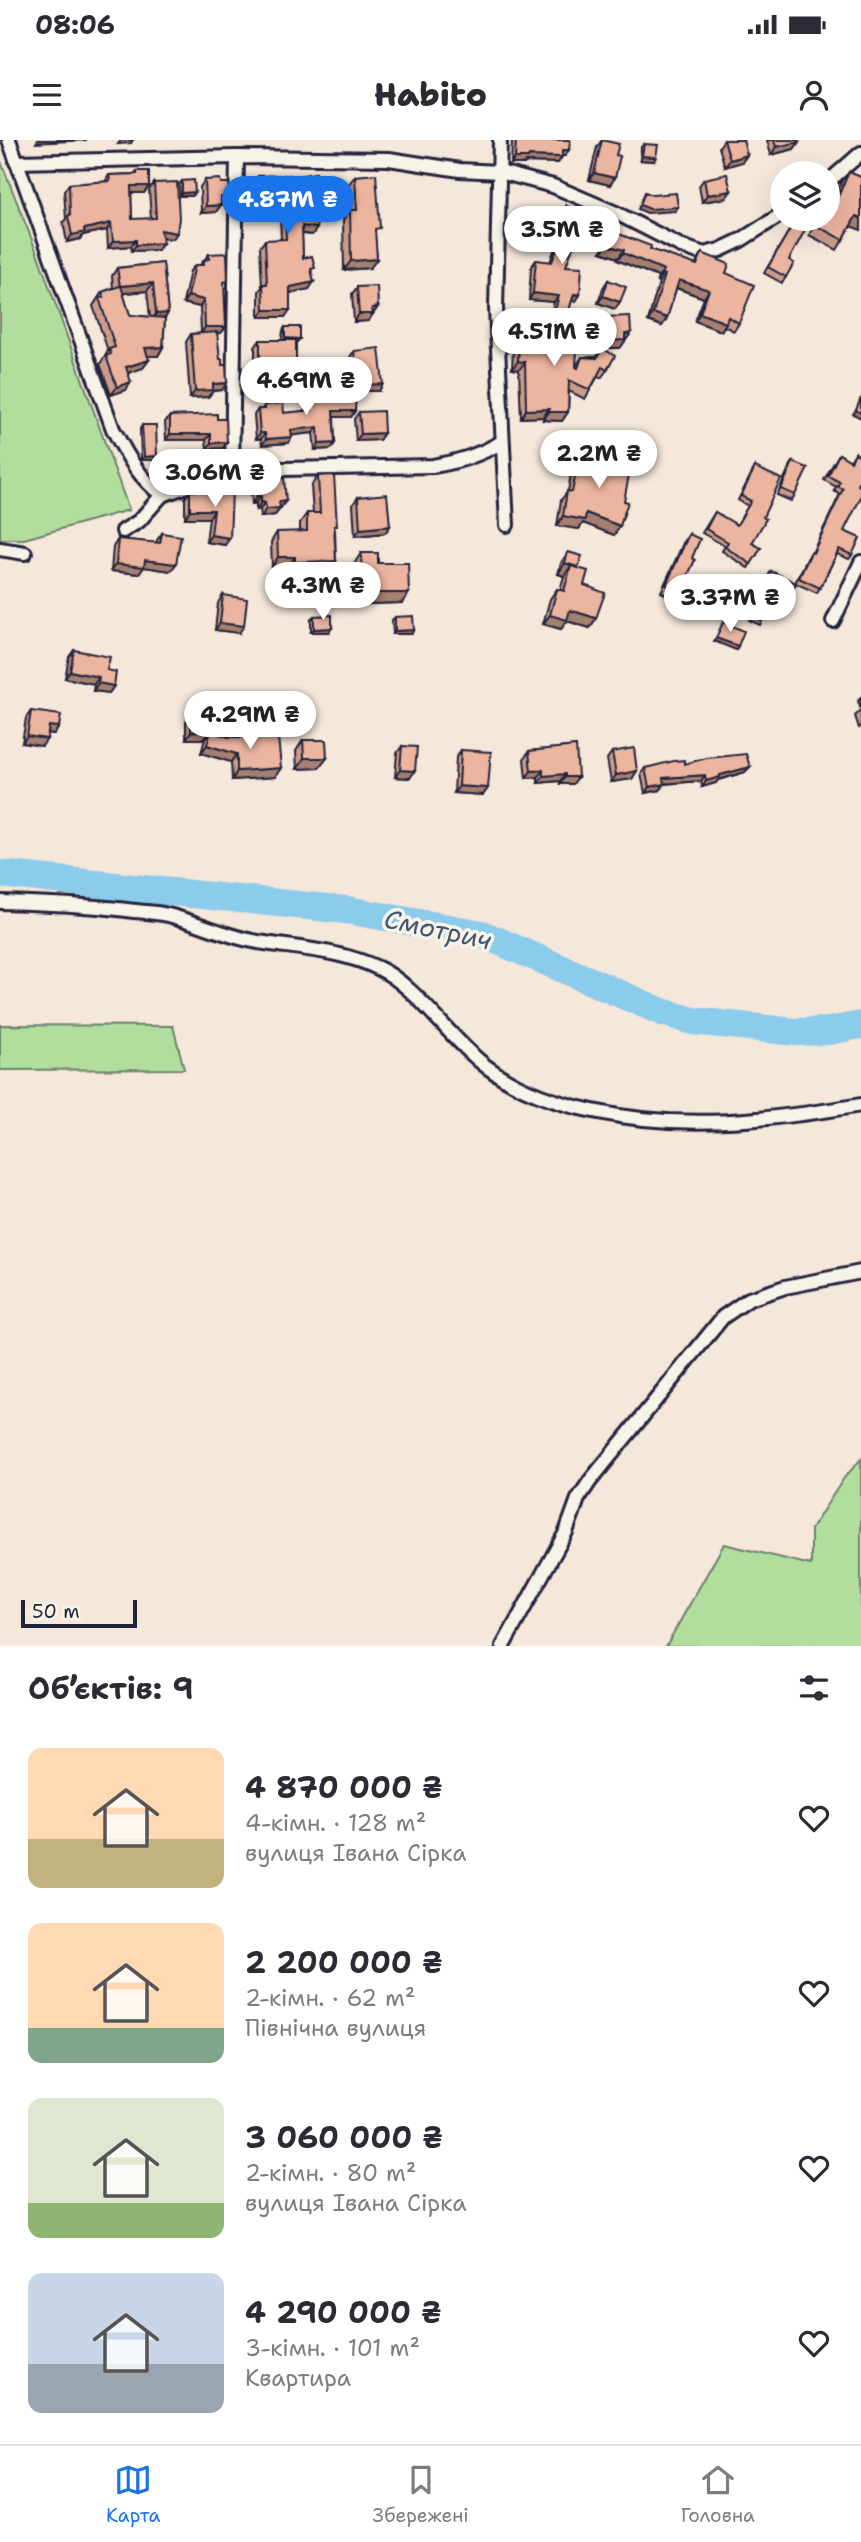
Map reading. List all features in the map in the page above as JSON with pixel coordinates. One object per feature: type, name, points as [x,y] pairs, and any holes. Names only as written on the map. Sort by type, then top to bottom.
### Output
[{"type":"street","points":[[9,140],[113,429],[139,475],[162,495]]},
{"type":"street","points":[[500,140],[496,309],[507,526]]},
{"type":"street","points":[[840,171],[861,153]]},
{"type":"street","points":[[16,162],[237,157],[389,159],[460,170],[500,172],[553,186],[617,213],[681,246],[704,254],[741,240],[770,222]]},
{"type":"street","points":[[232,470],[237,157]]},
{"type":"street","points":[[123,531],[139,521],[162,495],[232,470],[433,466],[470,458],[502,442]]},
{"type":"street","points":[[0,549],[25,553]]},
{"type":"street","points":[[833,621],[861,562]]},
{"type":"street","points":[[0,902],[87,904],[166,915],[263,943],[291,945],[340,955],[374,966],[408,990],[475,1058],[498,1076],[535,1095],[565,1105],[631,1119],[684,1123],[773,1118],[861,1105]]},
{"type":"street","points":[[503,1646],[560,1543],[578,1499],[590,1481],[723,1317],[749,1299],[785,1287],[861,1272]]},
{"type":"green space","points":[[0,159],[39,258],[129,510],[24,539],[0,539]]},
{"type":"green space","points":[[0,1025],[173,1026],[184,1069],[0,1070]]},
{"type":"green space","points":[[861,1459],[861,1646],[666,1646],[724,1544],[811,1565],[811,1529],[844,1478]]},
{"type":"building","points":[[516,140],[570,140],[569,150],[562,150],[562,157],[515,158]]},
{"type":"building","points":[[602,140],[619,144],[616,155],[620,156],[615,178],[594,173]]},
{"type":"building","points":[[724,140],[743,140],[747,155],[730,160]]},
{"type":"building","points":[[774,140],[798,140],[799,142],[776,147]]},
{"type":"building","points":[[644,144],[658,145],[656,157],[642,156]]},
{"type":"building","points":[[137,171],[149,171],[149,186],[131,186],[132,219],[156,218],[154,183],[177,182],[177,233],[161,230],[163,243],[136,245],[136,240],[113,241],[111,223],[84,229],[85,232],[72,235],[68,216],[69,184],[110,181],[109,175],[137,174]]},
{"type":"building","points":[[849,172],[861,177],[861,218],[856,216],[843,240],[826,231],[840,231],[840,192]]},
{"type":"building","points":[[316,173],[319,191],[311,192],[317,228],[302,226],[303,258],[312,256],[314,282],[290,287],[290,310],[264,310],[263,284],[267,284],[265,240],[286,239],[285,209],[259,210],[258,176],[291,177]]},
{"type":"building","points":[[376,174],[380,228],[375,229],[377,259],[351,261],[350,210],[357,210],[355,176]]},
{"type":"building","points":[[727,174],[731,191],[707,195],[704,179]]},
{"type":"building","points":[[220,179],[221,183],[229,183],[230,197],[221,197],[221,205],[206,206],[205,180]]},
{"type":"building","points":[[194,180],[195,192],[182,193],[182,181]]},
{"type":"building","points":[[645,192],[652,195],[676,193],[678,207],[650,209],[640,205]]},
{"type":"building","points":[[566,206],[586,211],[566,266],[582,267],[580,295],[574,294],[567,317],[554,313],[559,296],[533,293],[536,260],[552,262],[565,228],[562,227]]},
{"type":"building","points":[[611,231],[651,246],[650,249],[697,265],[702,253],[729,264],[726,273],[754,285],[739,323],[728,317],[726,323],[700,313],[709,290],[679,280],[667,318],[653,313],[665,275],[662,274],[664,270],[623,253],[624,250],[607,245]]},
{"type":"building","points":[[789,231],[804,231],[789,260],[794,263],[786,277],[768,267]]},
{"type":"building","points":[[227,253],[228,281],[224,282],[226,327],[205,327],[204,300],[188,296],[195,265],[204,265],[209,254]]},
{"type":"building","points":[[163,263],[168,313],[156,314],[153,283],[121,286],[130,315],[165,318],[163,347],[145,348],[149,360],[126,367],[131,382],[117,387],[106,356],[111,354],[109,349],[115,347],[99,298],[104,297],[102,292],[120,286],[117,268]]},
{"type":"building","points":[[608,280],[626,287],[620,302],[603,296]]},
{"type":"building","points":[[377,286],[378,307],[372,308],[373,314],[359,314],[357,287]]},
{"type":"building","points":[[630,316],[631,333],[625,334],[625,340],[607,341],[606,317]]},
{"type":"building","points":[[520,322],[549,324],[549,341],[565,342],[564,348],[577,349],[578,368],[582,357],[597,358],[602,348],[615,356],[607,370],[602,367],[590,390],[569,380],[568,412],[526,410],[525,362],[518,361]]},
{"type":"building","points":[[285,327],[300,327],[300,339],[285,338]]},
{"type":"building","points":[[217,332],[220,359],[222,365],[226,365],[227,383],[213,384],[213,390],[195,391],[191,334]]},
{"type":"building","points":[[260,340],[296,340],[296,363],[288,363],[288,369],[260,369]]},
{"type":"building","points":[[379,348],[383,384],[358,385],[354,351]]},
{"type":"building","points":[[332,393],[356,393],[355,411],[333,411],[335,443],[319,444],[318,427],[291,430],[292,437],[266,439],[265,433],[260,433],[258,409],[265,409],[265,405],[283,403],[284,413],[312,410],[311,397],[332,396]]},
{"type":"building","points":[[861,398],[861,413],[856,410]]},
{"type":"building","points":[[383,411],[384,433],[361,434],[359,412]]},
{"type":"building","points":[[217,414],[217,419],[226,419],[227,442],[211,443],[211,434],[170,434],[170,416]]},
{"type":"building","points":[[142,425],[156,425],[157,456],[144,457]]},
{"type":"building","points":[[855,453],[861,456],[861,479],[858,485],[861,487],[861,497],[844,531],[860,538],[852,555],[839,549],[820,588],[799,578],[843,489],[837,486],[840,482],[828,476],[839,454],[851,461]]},
{"type":"building","points":[[580,454],[631,464],[624,501],[628,502],[620,526],[586,513],[585,520],[563,516],[567,491],[572,492]]},
{"type":"building","points":[[793,462],[808,468],[795,495],[781,489]]},
{"type":"building","points":[[755,467],[781,479],[763,517],[766,519],[752,543],[761,548],[751,564],[725,547],[728,542],[706,529],[715,512],[737,525],[751,501],[741,496]]},
{"type":"building","points":[[334,475],[336,561],[295,562],[295,557],[278,557],[277,532],[307,531],[307,513],[320,513],[318,476]]},
{"type":"building","points":[[284,478],[286,501],[279,502],[280,508],[266,509],[265,502],[261,502],[261,496],[257,496],[256,484],[261,483],[260,480]]},
{"type":"building","points":[[190,491],[232,491],[230,538],[211,535],[214,510],[190,510]]},
{"type":"building","points":[[387,494],[390,526],[360,529],[358,497]]},
{"type":"building","points":[[162,533],[181,536],[176,564],[145,560],[144,567],[116,564],[118,539],[160,543]]},
{"type":"building","points":[[689,534],[700,539],[692,558],[695,560],[680,592],[666,585]]},
{"type":"building","points":[[568,552],[582,556],[578,567],[565,563]]},
{"type":"building","points":[[361,553],[378,553],[378,563],[408,563],[409,593],[378,593],[378,580],[362,580]]},
{"type":"building","points":[[571,566],[588,571],[584,585],[605,593],[596,618],[570,610],[567,620],[550,615],[557,589],[564,591]]},
{"type":"building","points":[[771,571],[796,583],[788,600],[776,595],[762,621],[752,616],[751,611]]},
{"type":"building","points":[[223,595],[247,599],[244,626],[220,623]]},
{"type":"building","points":[[332,615],[332,628],[314,629],[314,616]]},
{"type":"building","points":[[413,616],[414,630],[395,631],[395,617]]},
{"type":"building","points":[[723,622],[744,631],[738,646],[716,638]]},
{"type":"building","points":[[74,650],[110,657],[107,670],[116,672],[114,686],[98,683],[99,677],[70,671]]},
{"type":"building","points":[[31,711],[61,715],[59,727],[49,726],[47,739],[27,736]]},
{"type":"building","points":[[191,715],[208,715],[209,731],[191,732]]},
{"type":"building","points":[[211,731],[228,737],[278,737],[281,768],[237,771],[237,754],[207,745]]},
{"type":"building","points":[[303,740],[326,740],[327,758],[304,758]]},
{"type":"building","points":[[402,746],[417,747],[415,771],[400,770]]},
{"type":"building","points":[[576,746],[578,777],[565,777],[565,774],[543,776],[543,770],[531,771],[529,751]]},
{"type":"building","points":[[634,748],[637,771],[616,775],[612,752]]},
{"type":"building","points":[[461,750],[491,752],[488,788],[459,786]]},
{"type":"building","points":[[746,754],[750,767],[706,781],[705,775],[663,778],[664,784],[649,787],[645,768],[674,761],[684,760],[684,764],[707,758]]},
{"type":"waterway","name":"Смотрич","points":[[0,874],[346,910],[482,934],[662,1012],[693,1021],[796,1032],[828,1031],[861,1025]]}]
